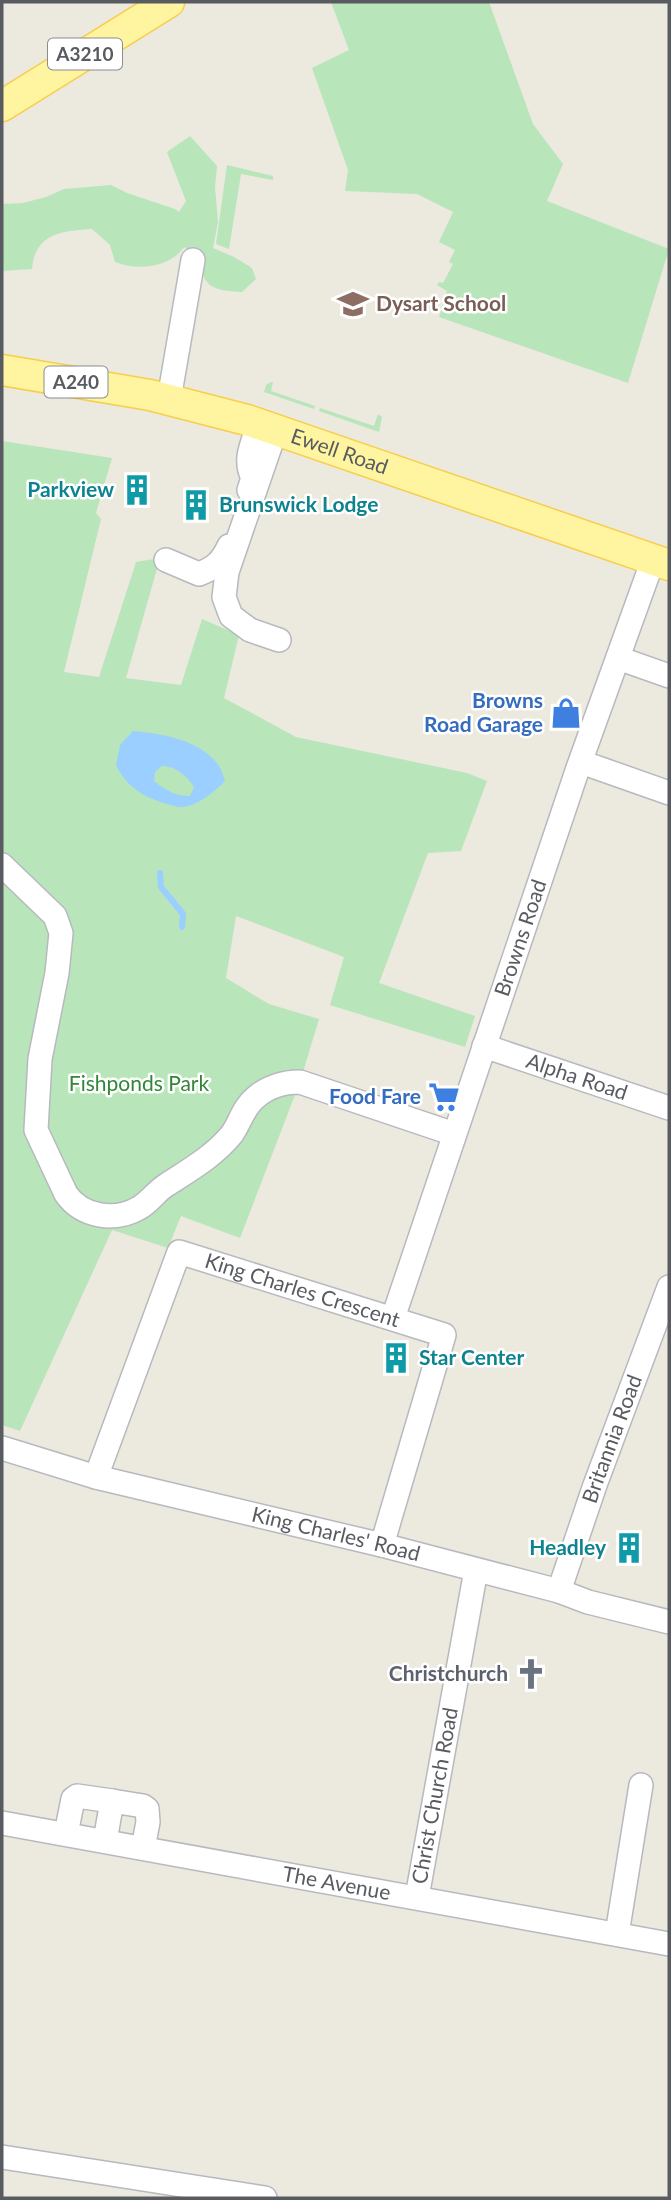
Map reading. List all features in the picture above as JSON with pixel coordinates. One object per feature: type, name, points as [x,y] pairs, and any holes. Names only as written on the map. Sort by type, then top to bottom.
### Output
[{"type":"main road","name":"A3210","points":[[2,106],[169,2]]},
{"type":"main road","name":"Ewell Road","points":[[2,370],[122,389],[268,426],[661,562]]},
{"type":"street","points":[[169,399],[193,260]]},
{"type":"street","points":[[166,560],[199,573],[212,569],[222,560],[253,478],[248,470],[247,459],[268,426]]},
{"type":"street","points":[[268,426],[227,572],[224,597],[231,616],[250,630],[279,640]]},
{"type":"street","name":"Browns Road","points":[[393,1318],[581,762],[618,658],[661,562]]},
{"type":"street","points":[[618,658],[669,676]]},
{"type":"street","points":[[581,762],[669,793]]},
{"type":"street","points":[[2,865],[55,916],[61,933],[57,973],[40,1059],[36,1130],[71,1201],[90,1213],[111,1217],[140,1208],[164,1185],[209,1158],[234,1132],[241,1115],[254,1098],[279,1085],[300,1082],[454,1134]]},
{"type":"street","name":"Alpha Road","points":[[484,1046],[669,1108]]},
{"type":"street","name":"King Charles Crescent","points":[[96,1477],[179,1252],[444,1335],[382,1545]]},
{"type":"street","name":"Britannia Road","points":[[559,1591],[595,1485],[669,1287]]},
{"type":"street","name":"King Charles' Road","points":[[2,1448],[96,1477],[382,1545],[669,1622]]},
{"type":"street","name":"Christ Church Road","points":[[417,1896],[476,1570]]},
{"type":"street","points":[[617,1934],[641,1785]]},
{"type":"street","points":[[66,1834],[73,1799],[77,1796],[143,1806],[147,1809],[148,1822],[143,1848]]},
{"type":"street","points":[[104,1841],[112,1801]]},
{"type":"street","name":"The Avenue","points":[[2,1823],[417,1896],[669,1944]]},
{"type":"street","points":[[2,2157],[255,2197]]},
{"type":"green space","points":[[331,2],[489,2],[533,124],[563,164],[547,201],[669,249],[628,383],[439,317],[447,291],[437,285],[439,282],[443,283],[453,264],[449,262],[455,250],[439,242],[453,212],[417,194],[345,191],[348,170],[312,68],[349,50]]},
{"type":"green space","points":[[190,136],[217,166],[215,187],[218,222],[213,248],[252,268],[256,279],[242,292],[211,286],[203,276],[198,258],[184,247],[170,259],[152,266],[123,265],[115,262],[110,245],[92,229],[61,233],[44,241],[34,257],[32,269],[2,271],[2,204],[23,203],[64,189],[111,185],[179,212],[186,201],[167,152]]},
{"type":"green space","points":[[227,165],[273,176],[273,180],[241,174],[229,249],[216,244]]},
{"type":"green space","points":[[271,382],[271,391],[315,406],[314,409],[264,392],[266,385]]},
{"type":"green space","points":[[320,408],[374,426],[378,414],[382,417],[379,432],[319,411]]},
{"type":"green space","name":"Fishponds Park","points":[[2,441],[112,458],[96,513],[101,519],[64,672],[99,677],[136,562],[160,558],[126,678],[181,685],[202,619],[239,635],[224,698],[296,737],[467,773],[487,781],[461,851],[428,853],[379,983],[475,1016],[465,1047],[330,1005],[344,957],[236,916],[226,978],[269,1004],[319,1019],[300,1082],[240,1238],[181,1216],[168,1248],[112,1230],[20,1431],[2,1425]]},
{"type":"water","points":[[133,731],[180,740],[211,757],[220,768],[225,781],[206,797],[189,806],[179,807],[159,801],[137,790],[120,773],[116,765],[120,745]],"holes":[[[162,766],[181,772],[194,787],[190,796],[171,792],[154,781],[155,772]]]},
{"type":"waterway","points":[[160,873],[161,887],[183,914],[182,927]]},
{"type":"place","name":"Dysart School","points":[[353,304]]},
{"type":"place","name":"Parkview","points":[[137,490]]},
{"type":"place","name":"Brunswick Lodge","points":[[196,505]]},
{"type":"place","name":"Browns Road Garage","points":[[566,713]]},
{"type":"place","name":"Food Fare","points":[[444,1097]]},
{"type":"place","name":"Star Center","points":[[396,1358]]},
{"type":"place","name":"Headley","points":[[629,1548]]},
{"type":"place","name":"Christchurch","points":[[531,1674]]}]
